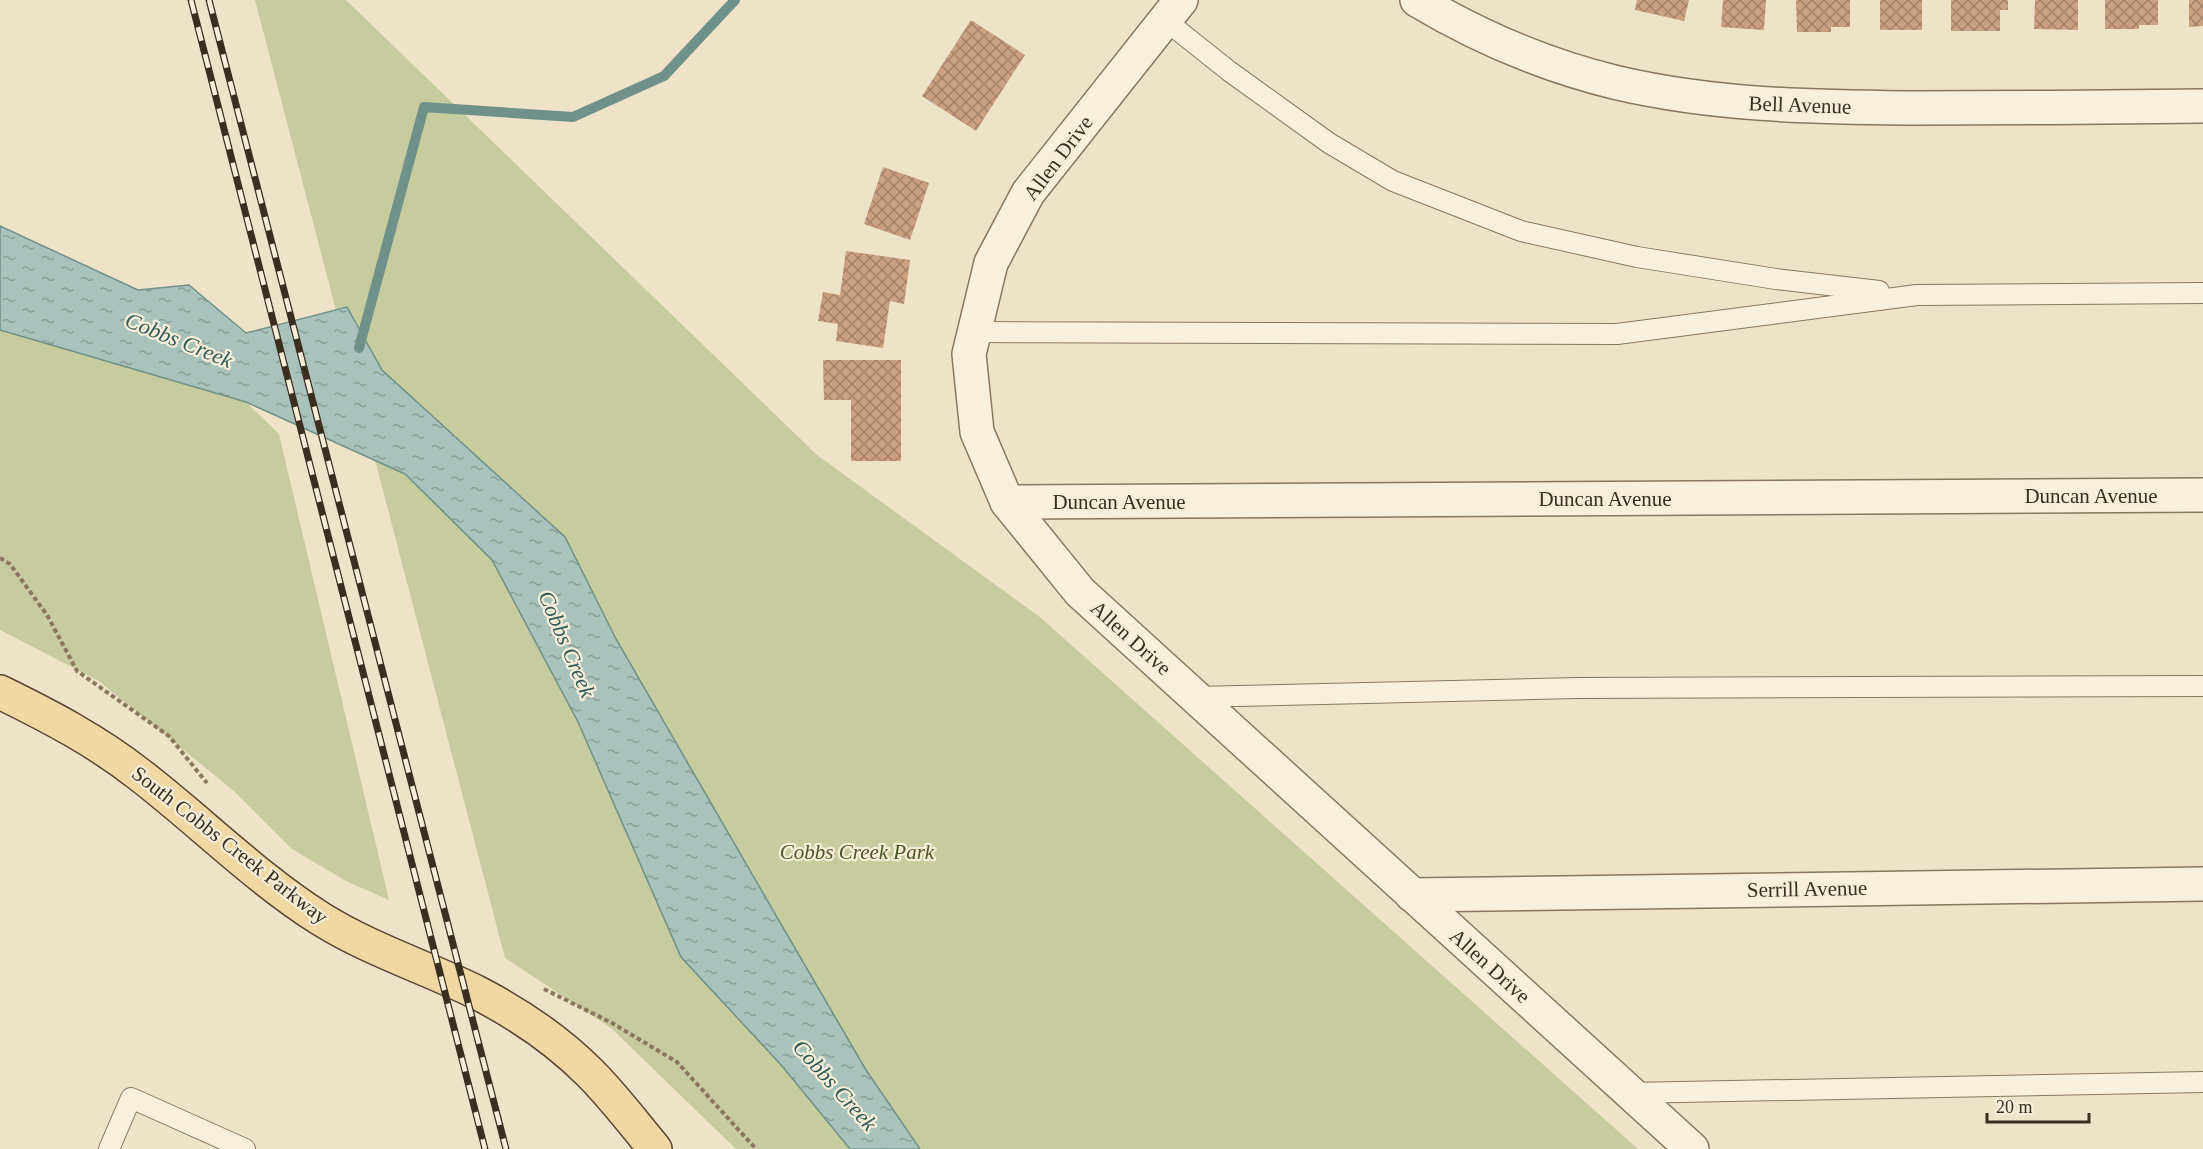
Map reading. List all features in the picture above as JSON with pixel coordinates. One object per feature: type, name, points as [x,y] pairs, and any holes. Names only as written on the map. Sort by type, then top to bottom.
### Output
[{"type":"main road","name":"South Cobbs Creek Parkway","points":[[0,692],[86,737],[122,762],[321,919],[352,936],[477,993],[563,1048],[592,1074],[655,1149]]},
{"type":"street","name":"Bell Avenue","points":[[1417,0],[1498,42],[1558,66],[1618,83],[1740,102],[1827,107],[2203,106]]},
{"type":"street","name":"Allen Drive","points":[[1173,10],[1028,193],[991,263],[969,354],[977,432],[1006,502],[1080,592],[1692,1149]]},
{"type":"street","name":"Duncan Avenue","points":[[1006,502],[2203,495]]},
{"type":"street","name":"Serrill Avenue","points":[[1412,895],[2203,884]]},
{"type":"lane","points":[[1173,10],[1229,71],[1329,143],[1393,180],[1521,231],[1649,259],[1776,279],[1917,295],[2203,293]]},
{"type":"lane","points":[[975,332],[1617,334],[1917,295]]},
{"type":"lane","points":[[1195,697],[1578,688],[2203,686]]},
{"type":"lane","points":[[1630,1093],[2203,1082]]},
{"type":"lane","points":[[109,1149],[131,1098],[245,1149]]},
{"type":"path","points":[[0,558],[10,564],[47,615],[77,671]]},
{"type":"path","points":[[535,985],[612,1023],[677,1062],[756,1149]]},
{"type":"green space","name":"Cobbs Creek Park","points":[[255,0],[346,0],[817,455],[1041,618],[1638,1149],[736,1149],[611,1028],[505,958]]},
{"type":"green space","points":[[0,330],[246,402],[279,434],[389,900],[346,881],[292,849],[234,791],[99,681],[0,630]]},
{"type":"water","name":"Cobbs Creek","points":[[0,226],[138,290],[189,285],[246,333],[347,307],[382,370],[565,537],[616,639],[778,919],[866,1070],[920,1149],[850,1149],[782,1066],[681,957],[578,722],[492,560],[405,474],[246,402],[0,330]]},
{"type":"building","points":[[1637,0],[1689,0],[1684,21],[1635,10]]},
{"type":"building","points":[[1723,0],[1766,0],[1764,30],[1721,27]]},
{"type":"building","points":[[1796,0],[1850,0],[1850,27],[1831,27],[1831,32],[1797,32]]},
{"type":"building","points":[[1880,0],[1922,0],[1922,30],[1880,30]]},
{"type":"building","points":[[1951,0],[2008,0],[2008,10],[2000,10],[2000,31],[1951,31]]},
{"type":"building","points":[[2035,0],[2078,0],[2078,30],[2034,29]]},
{"type":"building","points":[[2105,0],[2158,0],[2158,25],[2139,25],[2139,29],[2105,29]]},
{"type":"building","points":[[2189,0],[2203,0],[2203,26],[2189,27]]},
{"type":"building","points":[[971,20],[1025,55],[976,131],[922,96]]},
{"type":"building","points":[[883,167],[929,183],[910,240],[864,224]]},
{"type":"building","points":[[846,251],[910,260],[904,304],[890,301],[883,348],[836,341],[838,324],[818,321],[823,292],[840,295]]},
{"type":"building","points":[[823,360],[901,360],[901,461],[851,461],[851,400],[824,400]]},
{"type":"waterway","points":[[359,348],[424,107],[573,117],[664,76],[735,0]]},
{"type":"railway","points":[[191,0],[485,1149]]},
{"type":"railway","points":[[209,0],[506,1149]]}]
